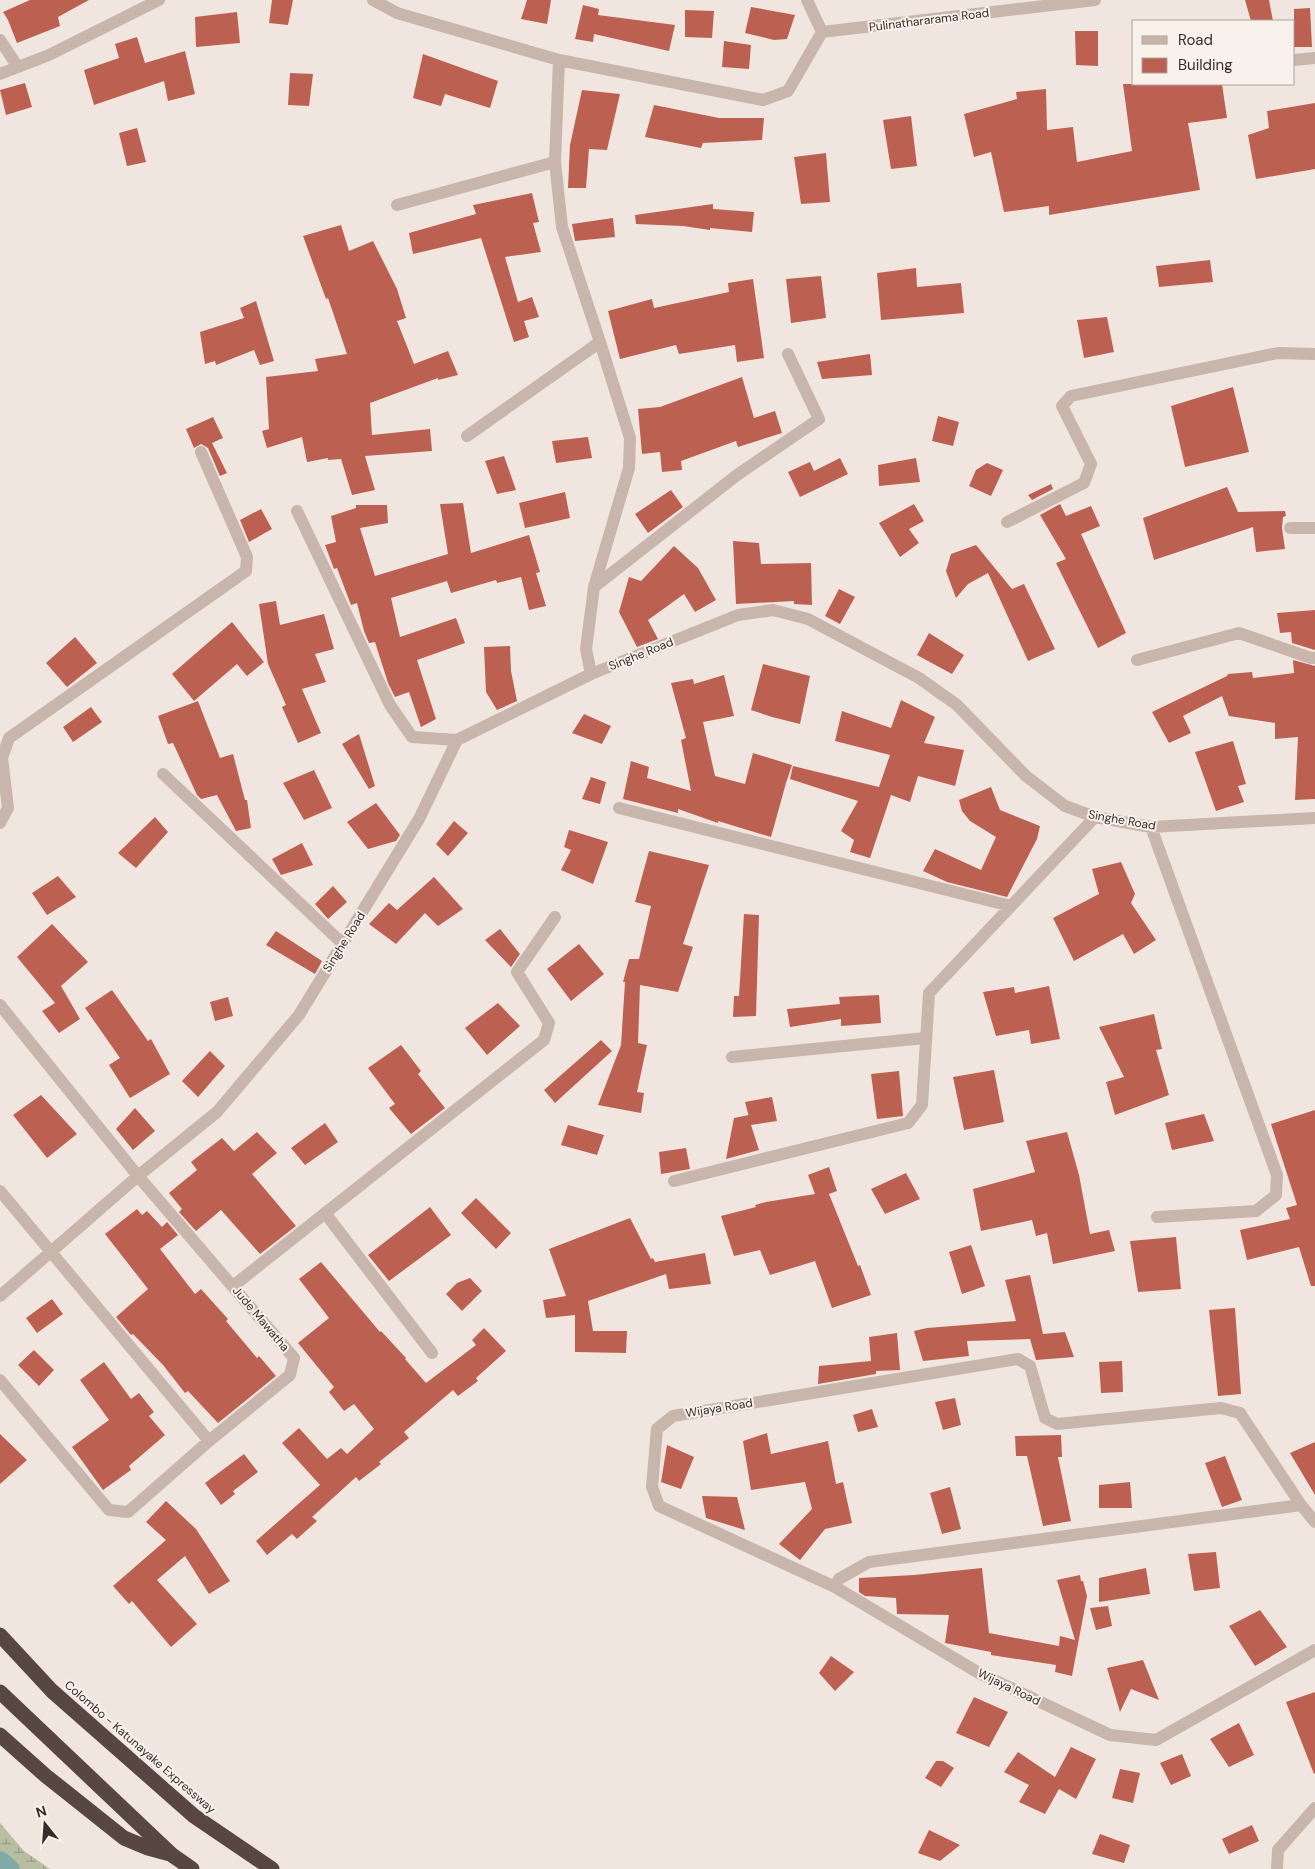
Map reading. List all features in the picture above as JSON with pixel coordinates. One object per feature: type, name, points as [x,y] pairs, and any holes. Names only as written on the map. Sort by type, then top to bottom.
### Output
[{"type":"highway","name":"Colombo - Katunayake Expressway","points":[[0,1635],[52,1692],[194,1816],[272,1869]]},
{"type":"highway","points":[[0,1692],[172,1854],[192,1869]]},
{"type":"highway","points":[[0,1735],[46,1776],[124,1838],[148,1848],[172,1854]]},
{"type":"street","points":[[0,74],[49,55],[159,0]]},
{"type":"street","points":[[373,0],[397,13],[559,60],[763,100],[788,91],[822,32],[806,0]]},
{"type":"street","name":"Pulinathararama Road","points":[[822,32],[1095,0]]},
{"type":"street","points":[[0,40],[18,67]]},
{"type":"street","points":[[1295,60],[1315,58]]},
{"type":"street","points":[[559,60],[555,162],[562,227],[630,438],[629,468],[594,587],[586,648],[590,674]]},
{"type":"street","points":[[397,205],[555,162]]},
{"type":"street","points":[[467,436],[600,342]]},
{"type":"street","points":[[1007,522],[1084,483],[1091,464],[1062,406],[1071,396],[1278,353],[1315,354]]},
{"type":"street","points":[[594,587],[737,475],[819,419],[788,354]]},
{"type":"street","points":[[0,823],[8,808],[2,758],[9,738],[246,571],[247,557],[201,452]]},
{"type":"street","points":[[297,511],[390,705],[412,737],[457,740]]},
{"type":"street","points":[[1290,528],[1315,528]]},
{"type":"street","name":"Singhe Road","points":[[0,1296],[138,1176],[217,1112],[299,1014],[419,819],[457,740],[590,674],[738,614],[773,610],[808,619],[919,678],[957,705],[1026,776],[1065,806],[1095,817],[1151,827],[1315,818]]},
{"type":"street","points":[[1137,660],[1239,633],[1315,658]]},
{"type":"street","points":[[163,774],[343,944]]},
{"type":"street","points":[[619,808],[1011,906]]},
{"type":"street","points":[[674,1181],[908,1123],[922,1105],[929,993],[1095,817]]},
{"type":"street","points":[[1151,827],[1277,1176],[1276,1195],[1256,1212],[1157,1217]]},
{"type":"street","points":[[233,1286],[544,1040],[549,1023],[516,972],[556,917]]},
{"type":"street","name":"Jude Mawatha","points":[[0,1006],[138,1176],[294,1358],[290,1375],[209,1441]]},
{"type":"street","points":[[732,1057],[925,1038]]},
{"type":"street","points":[[0,1192],[209,1441],[128,1512],[109,1510],[0,1380]]},
{"type":"street","points":[[325,1213],[432,1353]]},
{"type":"street","name":"Wijaya Road","points":[[1315,1522],[1301,1506],[1240,1413],[1221,1408],[1057,1424],[1045,1418],[1030,1366],[1018,1359],[673,1416],[657,1429],[652,1488],[659,1506],[835,1587],[979,1673],[1110,1736],[1156,1740],[1315,1650]]},
{"type":"street","points":[[835,1587],[839,1579],[869,1562],[1301,1506]]},
{"type":"street","points":[[1278,1869],[1278,1850],[1315,1808]]},
{"type":"green space","points":[[0,1823],[24,1851],[50,1869],[0,1869]]},
{"type":"building","points":[[30,0],[89,0],[58,17],[60,26],[17,43],[3,12]]},
{"type":"building","points":[[272,0],[293,0],[288,25],[269,23]]},
{"type":"building","points":[[527,0],[551,0],[547,24],[521,19]]},
{"type":"building","points":[[1245,0],[1269,0],[1273,20],[1251,20]]},
{"type":"building","points":[[583,5],[599,9],[598,15],[675,25],[669,51],[594,34],[593,42],[575,39]]},
{"type":"building","points":[[751,7],[795,15],[787,39],[774,40],[745,33]]},
{"type":"building","points":[[1310,8],[1312,47],[1295,47],[1294,9]]},
{"type":"building","points":[[685,10],[714,11],[712,38],[685,37]]},
{"type":"building","points":[[237,12],[240,43],[196,47],[195,17]]},
{"type":"building","points":[[1075,31],[1098,31],[1098,66],[1076,65]]},
{"type":"building","points":[[137,37],[145,63],[185,51],[195,94],[168,101],[164,81],[94,105],[84,70],[119,58],[115,44]]},
{"type":"building","points":[[724,41],[751,45],[749,69],[722,67]]},
{"type":"building","points":[[423,54],[498,81],[490,108],[445,94],[441,106],[413,98]]},
{"type":"building","points":[[290,73],[313,74],[309,106],[288,105]]},
{"type":"building","points":[[25,83],[32,107],[6,115],[0,90]]},
{"type":"building","points":[[1123,84],[1222,85],[1227,118],[1188,123],[1200,190],[1049,215],[1049,206],[1004,212],[991,152],[974,157],[964,114],[1017,99],[1016,92],[1046,89],[1047,130],[1073,127],[1077,162],[1132,151]]},
{"type":"building","points":[[582,90],[620,94],[607,150],[589,149],[586,188],[568,188],[570,145]]},
{"type":"building","points":[[1315,103],[1315,169],[1256,179],[1248,135],[1269,128],[1267,111]]},
{"type":"building","points":[[654,105],[719,118],[764,118],[762,140],[703,143],[701,148],[645,137]]},
{"type":"building","points":[[911,116],[917,166],[891,169],[883,120]]},
{"type":"building","points":[[137,128],[146,162],[127,166],[119,133]]},
{"type":"building","points":[[826,153],[830,202],[801,204],[794,157]]},
{"type":"building","points":[[532,193],[539,222],[533,223],[541,252],[505,257],[518,302],[532,297],[539,317],[524,321],[529,337],[514,342],[481,238],[413,254],[409,233],[476,214],[473,205]]},
{"type":"building","points":[[713,204],[713,209],[754,212],[752,232],[636,224],[635,215]]},
{"type":"building","points":[[613,218],[615,237],[575,241],[572,224]]},
{"type":"building","points":[[341,225],[349,251],[373,241],[397,289],[406,318],[397,321],[414,364],[448,351],[458,375],[438,380],[438,378],[370,403],[372,435],[430,429],[432,451],[365,456],[375,490],[352,495],[341,459],[328,460],[328,458],[307,462],[302,437],[267,448],[262,431],[269,429],[266,377],[318,371],[315,359],[347,354],[328,298],[326,299],[303,236]]},
{"type":"building","points":[[1210,260],[1213,282],[1159,287],[1156,266]]},
{"type":"building","points":[[916,268],[917,287],[961,283],[964,313],[881,320],[877,273]]},
{"type":"building","points":[[821,276],[826,318],[791,323],[786,279]]},
{"type":"building","points":[[753,279],[764,358],[737,362],[735,345],[679,354],[676,345],[620,359],[608,311],[652,299],[654,308],[729,292],[728,283]]},
{"type":"building","points":[[256,301],[274,361],[260,365],[254,350],[216,365],[215,361],[205,364],[200,332],[244,318],[240,308]]},
{"type":"building","points":[[1107,317],[1114,352],[1084,358],[1077,320]]},
{"type":"building","points":[[870,354],[872,375],[822,379],[817,362]]},
{"type":"building","points":[[742,377],[754,418],[775,411],[782,433],[738,447],[736,441],[681,461],[682,470],[662,472],[660,452],[642,454],[638,409],[660,407]]},
{"type":"building","points":[[1233,387],[1249,452],[1185,467],[1171,406]]},
{"type":"building","points":[[938,416],[959,422],[953,446],[932,441]]},
{"type":"building","points":[[213,417],[223,438],[212,443],[227,473],[220,476],[208,448],[201,444],[194,448],[186,429]]},
{"type":"building","points":[[588,437],[592,458],[556,463],[552,441]]},
{"type":"building","points":[[504,456],[516,490],[497,494],[485,461]]},
{"type":"building","points":[[840,458],[848,474],[800,497],[788,472],[810,462],[814,471]]},
{"type":"building","points":[[916,458],[920,482],[879,486],[878,465]]},
{"type":"building","points":[[987,463],[1003,470],[991,496],[969,486],[976,470]]},
{"type":"building","points":[[1051,484],[1053,489],[1032,500],[1028,495]]},
{"type":"building","points":[[1227,487],[1238,512],[1285,511],[1286,516],[1283,517],[1282,528],[1285,549],[1256,552],[1253,527],[1154,560],[1143,518]]},
{"type":"building","points":[[671,490],[683,507],[648,533],[635,514]]},
{"type":"building","points":[[565,492],[570,518],[525,528],[519,503]]},
{"type":"building","points":[[463,503],[471,553],[529,535],[540,572],[536,573],[546,606],[529,610],[521,577],[497,583],[496,580],[451,593],[447,581],[391,598],[400,637],[456,618],[465,643],[417,660],[436,719],[421,727],[409,692],[395,697],[388,683],[375,642],[369,643],[357,603],[351,605],[337,568],[334,569],[325,545],[336,542],[331,516],[356,508],[356,505],[387,505],[388,523],[360,528],[375,576],[448,554],[440,504]]},
{"type":"building","points":[[914,504],[924,521],[909,529],[919,543],[900,557],[879,523]]},
{"type":"building","points":[[1060,504],[1066,516],[1091,506],[1100,526],[1081,534],[1126,633],[1098,648],[1056,563],[1066,559],[1040,515]]},
{"type":"building","points":[[261,509],[272,529],[249,542],[240,520]]},
{"type":"building","points":[[733,541],[759,543],[761,564],[811,563],[812,605],[794,604],[794,601],[736,604]]},
{"type":"building","points":[[976,545],[1012,589],[1024,584],[1055,649],[1028,661],[988,573],[968,584],[956,598],[946,571],[951,554]]},
{"type":"building","points":[[674,546],[698,568],[716,600],[695,612],[684,594],[648,620],[658,639],[637,647],[619,612],[629,577],[641,581]]},
{"type":"building","points":[[839,589],[855,597],[840,624],[825,616]]},
{"type":"building","points":[[276,601],[280,625],[324,614],[334,649],[315,654],[326,682],[302,689],[321,733],[298,743],[282,707],[286,705],[268,664],[259,604]]},
{"type":"building","points":[[1315,610],[1315,650],[1292,643],[1291,632],[1280,633],[1277,613]]},
{"type":"building","points":[[232,622],[264,662],[247,676],[237,664],[194,701],[172,674]]},
{"type":"building","points":[[929,633],[964,655],[952,674],[917,655]]},
{"type":"building","points":[[75,637],[97,663],[67,687],[46,663]]},
{"type":"building","points":[[510,646],[511,671],[517,701],[497,710],[486,692],[484,647]]},
{"type":"building","points":[[1293,660],[1315,666],[1315,799],[1295,800],[1298,737],[1275,739],[1275,723],[1229,716],[1222,696],[1183,716],[1191,733],[1169,743],[1152,712],[1228,674],[1252,672],[1253,678],[1294,673]]},
{"type":"building","points":[[763,664],[810,676],[800,724],[751,710]]},
{"type":"building","points":[[724,675],[734,716],[703,722],[715,776],[745,784],[753,753],[792,765],[771,837],[718,821],[718,823],[678,809],[678,813],[623,799],[631,761],[649,767],[647,778],[691,791],[681,740],[686,738],[671,683],[693,679],[694,684]]},
{"type":"building","points":[[901,700],[935,717],[924,743],[964,750],[955,786],[918,776],[910,802],[891,795],[870,858],[850,852],[854,840],[841,831],[858,801],[790,779],[793,766],[879,787],[890,755],[835,741],[842,711],[891,728]]},
{"type":"building","points":[[198,701],[220,758],[233,754],[245,800],[247,800],[251,828],[236,831],[217,795],[201,799],[197,795],[173,743],[168,744],[158,716]]},
{"type":"building","points":[[91,707],[102,722],[73,742],[63,727]]},
{"type":"building","points":[[584,714],[611,726],[602,744],[572,733]]},
{"type":"building","points":[[359,734],[375,786],[369,789],[342,744]]},
{"type":"building","points":[[1233,741],[1246,784],[1238,786],[1244,802],[1216,811],[1195,752]]},
{"type":"building","points":[[314,770],[332,808],[304,820],[283,783]]},
{"type":"building","points":[[591,777],[606,782],[600,804],[582,799]]},
{"type":"building","points":[[991,787],[1000,810],[1040,826],[1037,839],[1007,897],[947,882],[923,871],[935,849],[981,870],[996,837],[970,821],[962,811],[959,800]]},
{"type":"building","points":[[376,803],[400,835],[396,841],[368,849],[347,822]]},
{"type":"building","points":[[155,817],[168,832],[136,868],[118,853]]},
{"type":"building","points":[[454,821],[468,833],[448,856],[436,844]]},
{"type":"building","points":[[569,830],[608,842],[593,884],[561,870],[571,850],[564,847]]},
{"type":"building","points":[[302,843],[313,865],[281,875],[272,859]]},
{"type":"building","points":[[649,851],[709,865],[683,944],[693,947],[678,992],[640,985],[638,1043],[647,1045],[637,1092],[644,1093],[641,1113],[598,1105],[621,1045],[625,982],[623,982],[629,959],[639,959],[651,906],[635,902]]},
{"type":"building","points":[[1121,862],[1135,894],[1131,903],[1156,940],[1134,954],[1123,934],[1074,961],[1053,918],[1099,894],[1092,869]]},
{"type":"building","points":[[58,876],[76,897],[47,915],[32,893]]},
{"type":"building","points":[[434,877],[463,909],[438,926],[425,913],[396,944],[369,924],[389,903],[397,910]]},
{"type":"building","points":[[333,886],[347,902],[328,919],[315,904]]},
{"type":"building","points":[[744,914],[759,915],[756,1016],[733,1017],[734,996],[739,996]]},
{"type":"building","points":[[52,924],[88,962],[61,986],[80,1019],[59,1033],[42,1011],[55,1003],[17,957]]},
{"type":"building","points":[[500,929],[520,954],[511,967],[485,940]]},
{"type":"building","points":[[276,931],[322,961],[315,974],[266,945]]},
{"type":"building","points":[[579,944],[604,974],[571,1001],[547,969]]},
{"type":"building","points":[[1049,986],[1060,1039],[1031,1044],[1029,1030],[996,1036],[983,992],[1014,987],[1015,993]]},
{"type":"building","points":[[112,990],[148,1041],[151,1039],[170,1074],[130,1098],[109,1065],[120,1058],[85,1008]]},
{"type":"building","points":[[879,995],[881,1023],[841,1026],[841,1019],[790,1027],[787,1009],[840,1004],[839,997]]},
{"type":"building","points":[[228,997],[233,1016],[215,1021],[210,1002]]},
{"type":"building","points":[[498,1003],[520,1026],[487,1055],[465,1028]]},
{"type":"building","points":[[1154,1014],[1162,1049],[1156,1050],[1169,1095],[1115,1115],[1106,1082],[1124,1077],[1099,1027]]},
{"type":"building","points":[[601,1040],[612,1051],[555,1103],[544,1090]]},
{"type":"building","points":[[401,1045],[421,1071],[418,1074],[445,1108],[411,1134],[389,1108],[395,1104],[368,1068]]},
{"type":"building","points":[[210,1051],[225,1066],[198,1097],[182,1081]]},
{"type":"building","points":[[994,1070],[1004,1122],[964,1130],[953,1077]]},
{"type":"building","points":[[899,1071],[903,1116],[877,1119],[871,1074]]},
{"type":"building","points":[[41,1095],[77,1134],[47,1158],[13,1115]]},
{"type":"building","points":[[772,1097],[777,1121],[751,1125],[759,1150],[726,1159],[734,1118],[748,1115],[745,1102]]},
{"type":"building","points":[[135,1108],[155,1131],[133,1150],[116,1129]]},
{"type":"building","points":[[1315,1110],[1315,1286],[1311,1286],[1299,1247],[1247,1260],[1240,1230],[1290,1219],[1286,1208],[1297,1205],[1271,1124]]},
{"type":"building","points":[[1204,1114],[1214,1141],[1172,1150],[1165,1123]]},
{"type":"building","points":[[325,1123],[338,1142],[305,1165],[291,1148]]},
{"type":"building","points":[[568,1125],[604,1135],[597,1155],[561,1145]]},
{"type":"building","points":[[257,1132],[277,1153],[252,1174],[296,1226],[260,1254],[221,1210],[196,1231],[179,1212],[182,1209],[169,1193],[197,1170],[191,1162],[222,1138],[234,1151]]},
{"type":"building","points":[[1067,1132],[1079,1175],[1090,1234],[1109,1230],[1115,1251],[1053,1264],[1047,1233],[1036,1236],[1032,1220],[981,1231],[973,1189],[1035,1172],[1026,1141]]},
{"type":"building","points":[[686,1148],[690,1169],[661,1174],[659,1152]]},
{"type":"building","points":[[829,1167],[837,1191],[829,1194],[871,1295],[832,1308],[815,1261],[770,1275],[760,1250],[734,1256],[721,1216],[756,1207],[755,1205],[766,1202],[815,1194],[808,1175]]},
{"type":"building","points":[[906,1173],[920,1199],[885,1214],[871,1189]]},
{"type":"building","points":[[476,1198],[511,1233],[496,1249],[461,1213]]},
{"type":"building","points":[[430,1207],[451,1235],[389,1281],[368,1255]]},
{"type":"building","points":[[137,1209],[142,1215],[147,1211],[162,1227],[167,1222],[178,1235],[160,1249],[195,1294],[201,1289],[228,1319],[226,1321],[257,1358],[259,1356],[276,1376],[218,1423],[188,1391],[185,1393],[163,1365],[133,1334],[131,1335],[116,1317],[148,1289],[105,1234]]},
{"type":"building","points":[[630,1218],[651,1259],[653,1258],[655,1262],[705,1253],[711,1284],[669,1289],[666,1274],[588,1301],[593,1331],[627,1331],[626,1353],[575,1352],[575,1315],[546,1318],[543,1300],[566,1296],[549,1249]]},
{"type":"building","points":[[1176,1237],[1181,1289],[1138,1292],[1130,1241]]},
{"type":"building","points":[[971,1245],[985,1286],[962,1294],[949,1252]]},
{"type":"building","points":[[321,1262],[426,1383],[476,1345],[472,1340],[484,1328],[506,1351],[476,1378],[478,1381],[458,1396],[453,1390],[404,1432],[409,1438],[359,1481],[356,1477],[312,1517],[317,1521],[297,1539],[292,1534],[267,1555],[256,1541],[320,1485],[282,1443],[299,1428],[327,1459],[341,1448],[347,1454],[374,1429],[354,1404],[344,1411],[329,1392],[334,1387],[298,1343],[329,1318],[299,1279]]},
{"type":"building","points":[[1030,1275],[1043,1334],[1065,1332],[1074,1357],[1036,1360],[1030,1339],[967,1341],[969,1356],[923,1361],[914,1331],[927,1328],[1016,1321],[1005,1280]]},
{"type":"building","points":[[470,1278],[482,1291],[462,1311],[446,1294],[457,1283]]},
{"type":"building","points":[[52,1299],[63,1314],[37,1333],[26,1318]]},
{"type":"building","points":[[1235,1308],[1241,1394],[1218,1396],[1209,1310]]},
{"type":"building","points":[[897,1333],[900,1370],[876,1371],[876,1374],[818,1384],[819,1366],[871,1361],[869,1337]]},
{"type":"building","points":[[34,1350],[54,1370],[39,1386],[18,1365]]},
{"type":"building","points":[[1122,1361],[1123,1392],[1101,1393],[1099,1362]]},
{"type":"building","points":[[104,1362],[131,1399],[139,1393],[154,1412],[149,1416],[165,1435],[129,1466],[131,1470],[103,1490],[72,1447],[109,1420],[80,1380]]},
{"type":"building","points":[[955,1398],[961,1425],[943,1430],[935,1402]]},
{"type":"building","points":[[872,1409],[878,1427],[858,1432],[853,1415]]},
{"type":"building","points":[[767,1433],[771,1454],[828,1441],[836,1484],[843,1482],[852,1523],[825,1529],[800,1560],[779,1544],[812,1509],[805,1482],[751,1490],[743,1441]]},
{"type":"building","points":[[0,1434],[27,1460],[0,1484]]},
{"type":"building","points":[[1061,1435],[1062,1457],[1058,1457],[1071,1521],[1043,1526],[1027,1456],[1016,1456],[1015,1436]]},
{"type":"building","points":[[1315,1442],[1315,1495],[1290,1453]]},
{"type":"building","points":[[667,1445],[694,1457],[681,1489],[661,1482]]},
{"type":"building","points":[[244,1454],[258,1472],[233,1491],[235,1494],[221,1505],[205,1483]]},
{"type":"building","points":[[1225,1456],[1242,1500],[1222,1507],[1205,1463]]},
{"type":"building","points":[[1130,1482],[1132,1508],[1099,1508],[1099,1485]]},
{"type":"building","points":[[950,1487],[961,1529],[942,1534],[930,1493]]},
{"type":"building","points":[[702,1496],[737,1497],[745,1530],[706,1518]]},
{"type":"building","points":[[166,1501],[196,1529],[230,1581],[209,1594],[185,1556],[157,1580],[197,1624],[171,1647],[132,1601],[129,1604],[113,1586],[166,1540],[146,1522]]},
{"type":"building","points":[[1216,1552],[1220,1588],[1194,1591],[1188,1554]]},
{"type":"building","points":[[982,1568],[989,1633],[1059,1646],[1060,1636],[1075,1640],[1057,1580],[1080,1575],[1087,1596],[1072,1676],[1055,1672],[1056,1665],[991,1655],[991,1652],[945,1643],[949,1615],[897,1614],[896,1598],[865,1596],[859,1592],[859,1578]]},
{"type":"building","points":[[1146,1568],[1150,1594],[1099,1602],[1099,1578]]},
{"type":"building","points":[[1108,1606],[1112,1626],[1096,1630],[1090,1608]]},
{"type":"building","points":[[1260,1610],[1287,1647],[1255,1666],[1229,1626]]},
{"type":"building","points":[[831,1656],[854,1672],[835,1691],[819,1673]]},
{"type":"building","points":[[1143,1660],[1159,1700],[1131,1689],[1120,1712],[1107,1668]]},
{"type":"building","points":[[1315,1692],[1315,1773],[1314,1774],[1286,1702]]},
{"type":"building","points":[[974,1697],[1008,1712],[989,1747],[956,1733]]},
{"type":"building","points":[[1239,1723],[1254,1755],[1229,1767],[1210,1739]]},
{"type":"building","points":[[1071,1747],[1096,1759],[1076,1799],[1059,1789],[1045,1814],[1019,1802],[1029,1785],[1004,1772],[1018,1752],[1055,1777]]},
{"type":"building","points":[[1182,1754],[1191,1776],[1171,1785],[1160,1763]]},
{"type":"building","points":[[936,1761],[943,1761],[954,1768],[941,1787],[925,1778]]},
{"type":"building","points":[[1120,1769],[1140,1773],[1133,1803],[1112,1798]]},
{"type":"building","points":[[1252,1825],[1259,1841],[1229,1854],[1222,1839]]},
{"type":"building","points":[[929,1830],[960,1845],[940,1861],[918,1853]]},
{"type":"building","points":[[1100,1834],[1130,1845],[1124,1863],[1092,1854]]},
{"type":"waterway","points":[[0,1862],[8,1869]]}]
